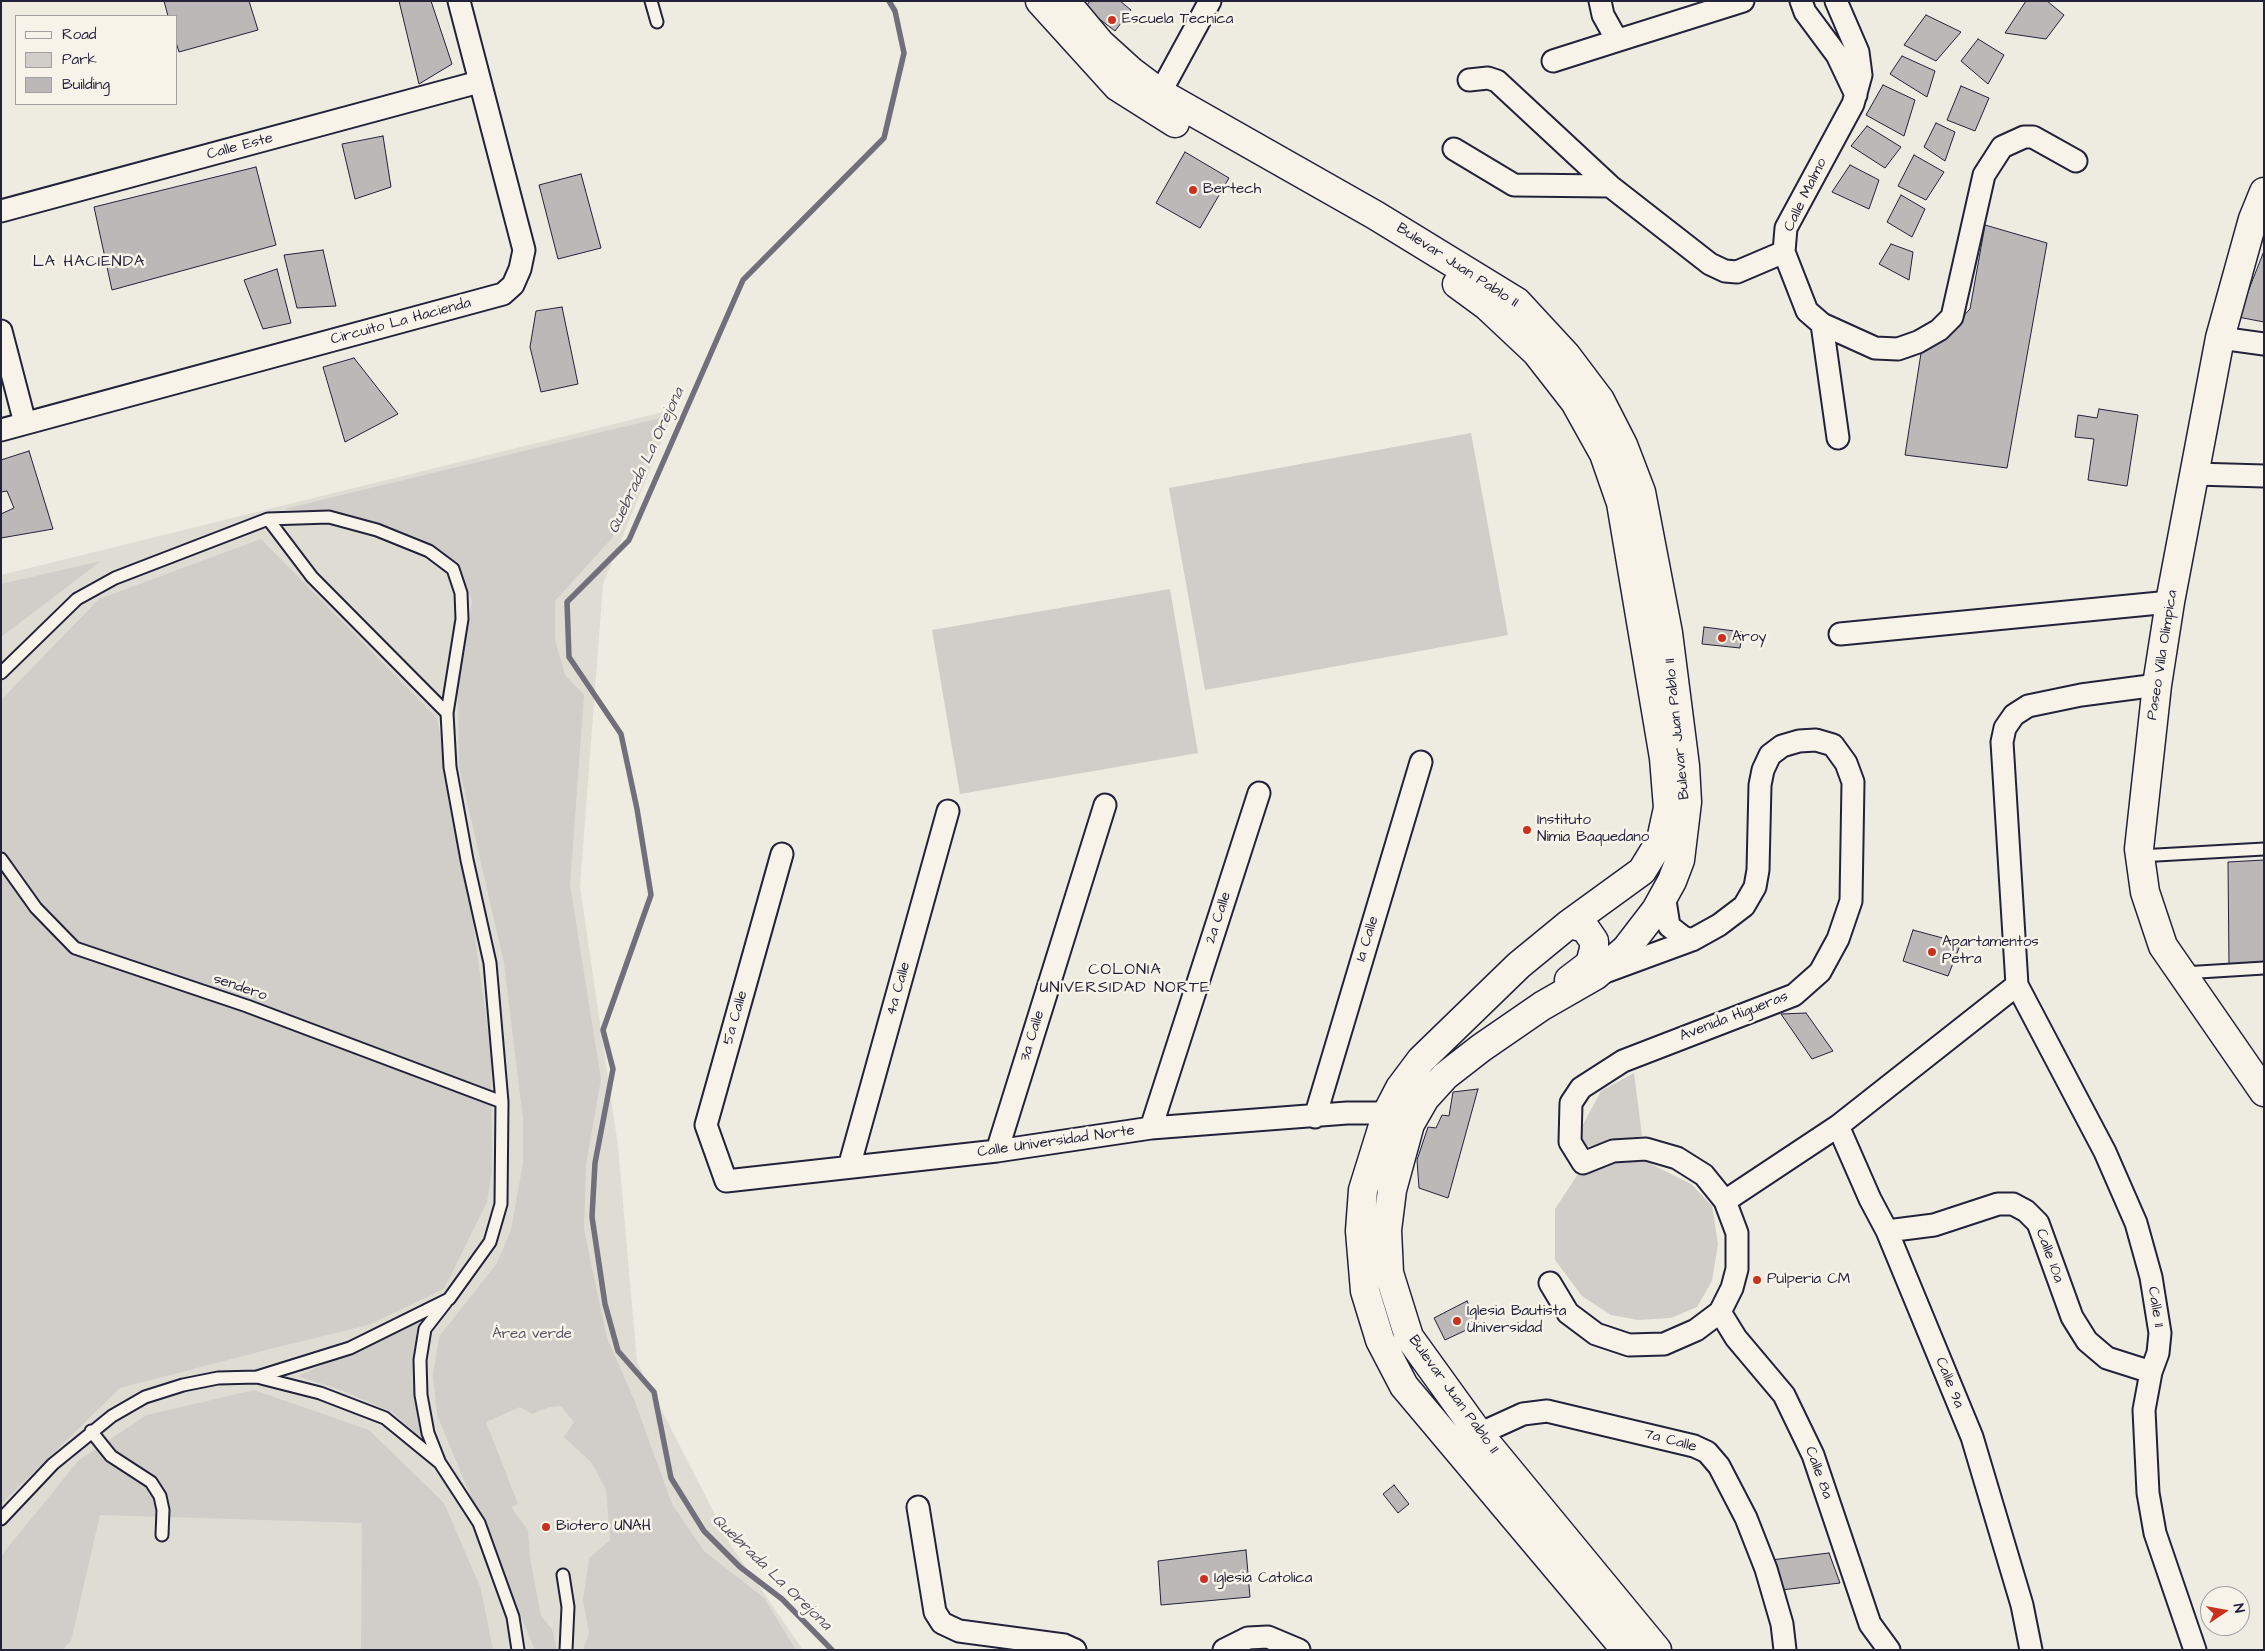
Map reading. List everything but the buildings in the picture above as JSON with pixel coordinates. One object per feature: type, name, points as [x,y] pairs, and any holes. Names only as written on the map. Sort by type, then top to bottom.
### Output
[{"type":"main road","name":"Bulevar Juan Pablo II","points":[[1040,1],[1118,88],[1144,106],[1415,257],[1487,306],[1536,352],[1575,402],[1604,454],[1621,503],[1664,758],[1668,808],[1660,840],[1642,871],[1569,924],[1519,965],[1421,1060],[1400,1088],[1387,1113],[1363,1190],[1360,1232],[1364,1291],[1380,1340],[1404,1386],[1626,1650]]},
{"type":"main road","name":"Bulevar Juan Pablo II","points":[[1071,4],[1100,43],[1132,72],[1160,93],[1375,214],[1517,302],[1566,355],[1600,400],[1623,445],[1641,492],[1668,633],[1679,708],[1685,766],[1686,820],[1680,860],[1656,910],[1626,949],[1596,975],[1552,1000],[1466,1059],[1445,1076],[1425,1098],[1410,1124],[1392,1190],[1388,1230],[1390,1273],[1408,1337],[1479,1434],[1657,1650]]},
{"type":"main road","name":"Paseo Villa Olímpica","points":[[2264,192],[2258,221],[2220,338],[2170,602],[2157,685],[2139,856],[2145,892],[2163,946],[2264,1092]]},
{"type":"main road","points":[[1519,965],[1516,983],[1521,996],[1528,1003],[1552,1000],[1568,981],[1590,964],[1594,949],[1594,941],[1585,928],[1569,924]]},
{"type":"street","name":"Circuito La Hacienda","points":[[1,430],[503,294],[513,285],[520,269],[524,250],[459,1]]},
{"type":"street","points":[[1160,93],[1210,1]]},
{"type":"street","points":[[1600,1],[1603,14],[1619,40]]},
{"type":"street","points":[[1553,61],[1743,1]]},
{"type":"street","points":[[1801,1],[1805,12],[1837,55],[1856,95]]},
{"type":"street","name":"Calle Malmo","points":[[1836,1],[1858,52],[1861,75],[1853,104],[1786,228],[1784,252],[1807,311],[1822,324],[1875,348],[1898,349],[1918,342],[1939,330],[1952,317],[1984,175],[2002,147],[2024,137],[2033,137],[2076,161]]},
{"type":"street","points":[[1469,80],[1488,78],[1497,81],[1610,186],[1710,264],[1725,271],[1737,272],[1784,252]]},
{"type":"street","name":"Calle Este","points":[[1,211],[479,82]]},
{"type":"street","points":[[1454,149],[1514,185],[1610,186]]},
{"type":"street","points":[[1822,324],[1838,438]]},
{"type":"street","points":[[1,331],[26,423]]},
{"type":"street","points":[[2220,338],[2264,343]]},
{"type":"street","points":[[2195,474],[2264,476]]},
{"type":"street","points":[[1840,634],[2170,602]]},
{"type":"street","points":[[1725,1201],[1838,1126],[2017,985],[2002,742],[2005,728],[2014,715],[2028,706],[2157,685]]},
{"type":"street","name":"Avenida Higueras","points":[[1550,1283],[1568,1313],[1596,1334],[1629,1345],[1664,1344],[1696,1330],[1720,1312],[1732,1288],[1737,1269],[1737,1234],[1725,1201],[1704,1175],[1677,1158],[1646,1149],[1613,1151],[1583,1163],[1570,1142],[1571,1103],[1581,1088],[1622,1061],[1794,995],[1820,972],[1838,939],[1850,900],[1853,782],[1846,763],[1833,745],[1816,740],[1799,741],[1782,746],[1770,755],[1763,770],[1760,785],[1758,870],[1755,887],[1744,906],[1719,926],[1692,940],[1596,975]]},
{"type":"street","name":"1a Calle","points":[[1315,1117],[1421,762]]},
{"type":"street","name":"2a Calle","points":[[1151,1128],[1259,793]]},
{"type":"street","name":"3a Calle","points":[[998,1151],[1104,806]]},
{"type":"street","name":"4a Calle","points":[[849,1167],[948,811]]},
{"type":"street","name":"5a Calle","points":[[726,1181],[706,1125],[782,854]]},
{"type":"street","points":[[1664,894],[1669,926],[1692,940]]},
{"type":"street","name":"Calle 11","points":[[2017,985],[2105,1152],[2136,1223],[2150,1277],[2160,1333],[2158,1353],[2151,1372],[2144,1410],[2148,1493],[2155,1533],[2195,1650]]},
{"type":"street","name":"Calle Universidad Norte","points":[[726,1181],[998,1151],[1151,1128],[1347,1114],[1387,1113]]},
{"type":"street","name":"Calle 9a","points":[[1838,1126],[1870,1199],[1887,1232],[1972,1437],[2022,1605],[2031,1650]]},
{"type":"street","name":"Calle 10a","points":[[1887,1232],[1934,1225],[1998,1204],[2013,1204],[2026,1211],[2038,1224],[2072,1317],[2087,1341],[2107,1358],[2151,1372]]},
{"type":"street","name":"Calle 8a","points":[[1720,1312],[1736,1338],[1784,1394],[1813,1455],[1870,1624],[1889,1650]]},
{"type":"street","name":"7a Calle","points":[[1479,1434],[1523,1414],[1547,1412],[1694,1446],[1707,1452],[1719,1466],[1746,1518],[1766,1569],[1782,1624],[1785,1650]]},
{"type":"street","points":[[918,1507],[935,1612],[942,1623],[959,1631],[1064,1646],[1075,1650]]},
{"type":"street","points":[[1224,1650],[1248,1638],[1268,1637],[1299,1650]]},
{"type":"lane","points":[[651,1],[657,22]]},
{"type":"lane","points":[[1,673],[77,599],[115,578],[268,520],[329,517],[377,530],[429,551],[453,569],[462,593],[462,619],[447,713],[450,767],[467,860],[490,963],[502,1102],[501,1204],[490,1242],[425,1329],[420,1360],[421,1395],[428,1433],[440,1462],[479,1523],[513,1617],[518,1650]]},
{"type":"lane","points":[[268,520],[312,577],[447,713]]},
{"type":"lane","points":[[2139,856],[2264,849]]},
{"type":"lane","name":"sendero","points":[[1,860],[36,908],[75,948],[247,1006],[502,1102]]},
{"type":"lane","points":[[2182,973],[2264,968]]},
{"type":"lane","points":[[257,1377],[350,1348],[449,1299]]},
{"type":"lane","points":[[1,1519],[53,1464],[112,1416],[145,1397],[182,1385],[218,1378],[257,1377],[320,1393],[385,1418],[440,1462]]},
{"type":"lane","points":[[91,1432],[111,1456],[151,1482],[160,1496],[163,1510],[162,1536]]},
{"type":"lane","points":[[563,1575],[568,1607],[566,1650]]},
{"type":"shaded area","points":[[675,409],[603,584],[580,887],[618,1146],[637,1362],[730,1544],[803,1650],[1,1650],[1,575]]},
{"type":"green space","name":"Àrea verde","points":[[660,418],[640,474],[612,538],[555,601],[555,640],[565,675],[584,695],[570,885],[601,1079],[586,1165],[584,1230],[607,1338],[635,1402],[672,1504],[704,1551],[764,1598],[796,1650],[583,1650],[589,1633],[583,1600],[589,1558],[610,1540],[606,1489],[591,1462],[564,1437],[574,1422],[561,1406],[549,1407],[532,1414],[520,1407],[486,1422],[518,1504],[511,1507],[528,1530],[530,1558],[541,1616],[552,1629],[557,1650],[535,1650],[437,1415],[433,1375],[439,1337],[497,1263],[511,1230],[523,1163],[523,1119],[504,963],[459,767],[458,684],[472,601],[458,563],[419,538],[353,516],[332,512],[284,509]]},
{"type":"green space","points":[[1471,433],[1508,635],[1205,690],[1169,488]]},
{"type":"green space","points":[[261,539],[437,718],[472,916],[491,1053],[492,1171],[487,1202],[444,1289],[368,1325],[120,1388],[1,1504],[1,700],[99,599]]},
{"type":"green space","points":[[101,561],[1,637],[1,584]]},
{"type":"green space","points":[[1170,589],[1198,753],[960,794],[932,630]]},
{"type":"green space","points":[[1634,1073],[1642,1136],[1584,1147],[1579,1132],[1601,1091]]},
{"type":"green space","points":[[1643,1160],[1691,1184],[1712,1206],[1718,1244],[1712,1281],[1697,1307],[1671,1318],[1638,1320],[1611,1315],[1582,1296],[1555,1260],[1555,1209],[1580,1171],[1605,1161]]},
{"type":"green space","points":[[420,1322],[421,1376],[426,1442],[392,1412],[341,1390],[298,1376]]},
{"type":"green space","points":[[254,1390],[369,1430],[444,1503],[481,1589],[493,1650],[361,1650],[362,1523],[100,1515],[71,1641],[62,1650],[1,1650],[1,1556],[79,1460],[147,1415]]},
{"type":"waterway","name":"Quebrada La Orejona","points":[[832,1650],[782,1599],[740,1567],[704,1531],[671,1478],[654,1392],[618,1351],[605,1304],[592,1217],[595,1163],[613,1069],[603,1030],[651,895],[637,809],[621,734],[569,657],[567,602],[629,540],[743,280],[884,138],[904,53],[895,11],[889,1]]},
{"type":"place","name":"Escuela Tecnica","points":[[1112,20]]},
{"type":"place","name":"Bertech","points":[[1193,190]]},
{"type":"place","name":"Aroy","points":[[1722,638]]},
{"type":"place","name":"Instituto Nimia Baquedano","points":[[1527,830]]},
{"type":"place","name":"Apartamentos Petra","points":[[1932,952]]},
{"type":"place","name":"Pulperia CM","points":[[1757,1280]]},
{"type":"place","name":"Iglesia Bautista Universidad","points":[[1457,1321]]},
{"type":"place","name":"Biotero UNAH","points":[[546,1527]]},
{"type":"place","name":"Iglesia Catolica","points":[[1204,1579]]},
{"type":"district","name":"LA HACIENDA","points":[[89,263]]},
{"type":"district","name":"COLONIA UNIVERSIDAD NORTE","points":[[1125,980]]}]
